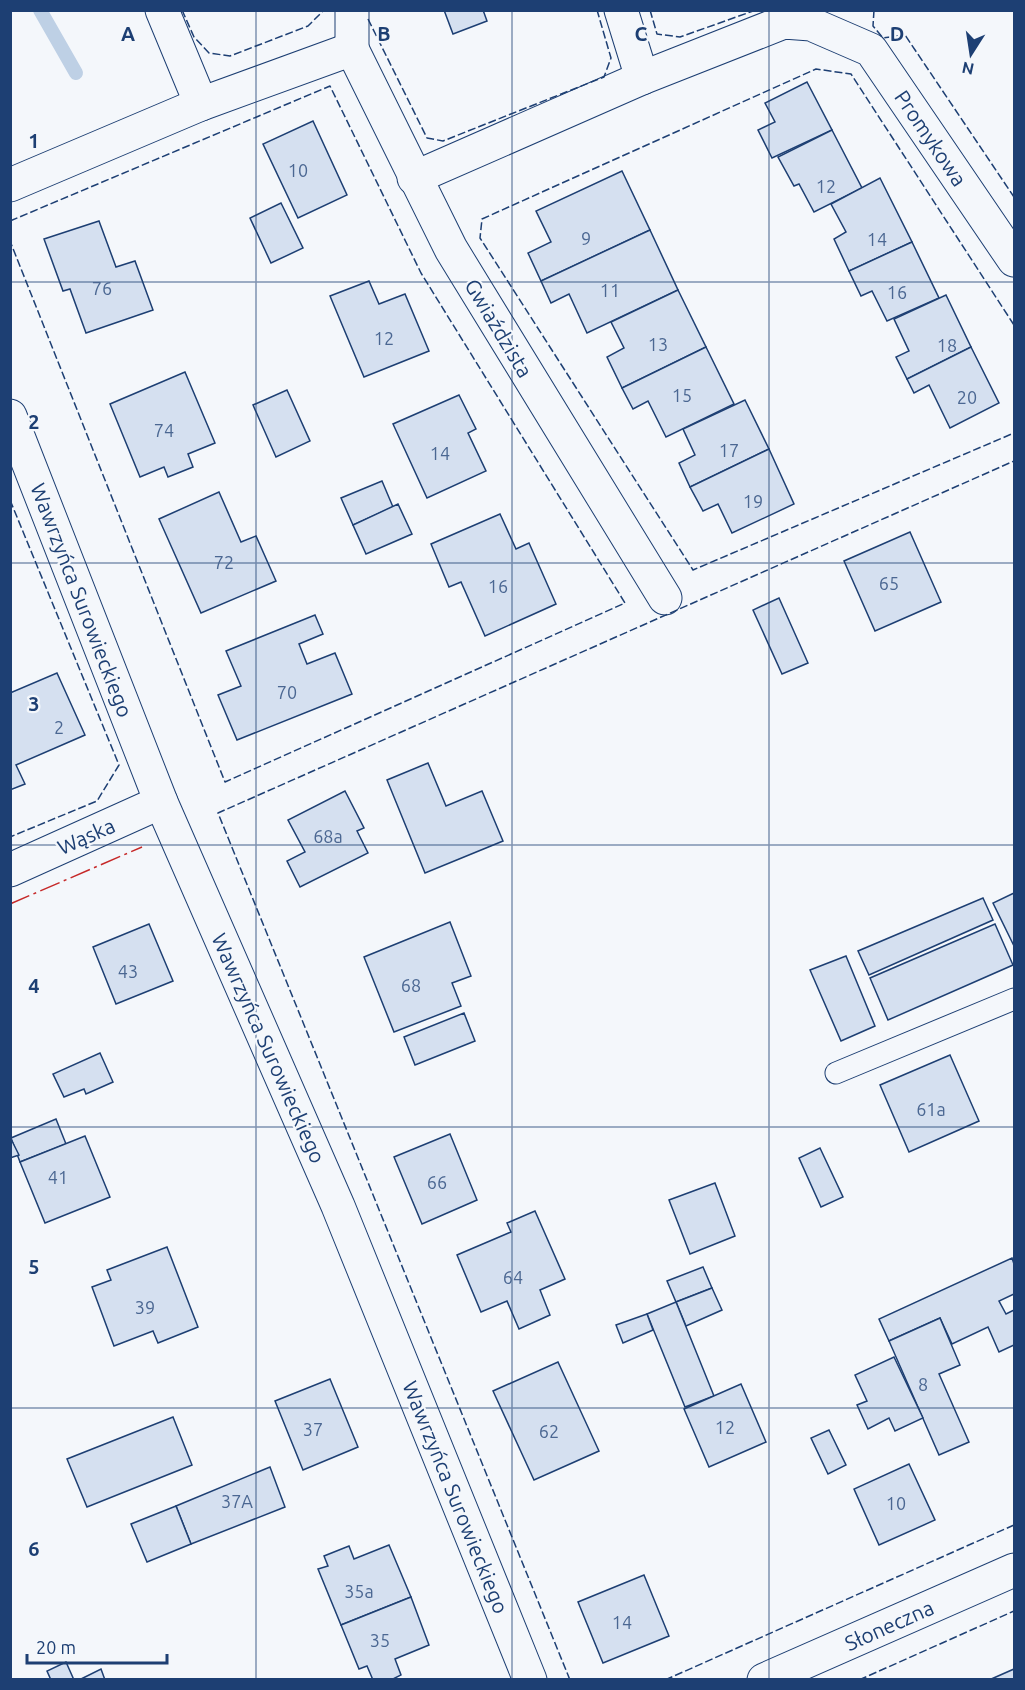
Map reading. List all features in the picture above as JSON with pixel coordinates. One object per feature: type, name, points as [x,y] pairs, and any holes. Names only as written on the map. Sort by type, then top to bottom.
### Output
[{"type":"street","points":[[162,10],[201,104]]},
{"type":"street","name":"Gwiaździsta","points":[[352,10],[352,49],[451,249],[665,598]]},
{"type":"street","points":[[621,10],[642,78]]},
{"type":"street","name":"Promykowa","points":[[414,178],[642,78],[784,22],[811,24],[839,21],[871,50],[1014,260]]},
{"type":"street","points":[[10,186],[201,104],[352,49]]},
{"type":"street","name":"Wawrzyńca Surowieckiego","points":[[10,416],[161,802],[338,1206],[530,1680]]},
{"type":"street","name":"Wąska","points":[[10,870],[161,802]]},
{"type":"street","name":"Słoneczna","points":[[764,1680],[1014,1570]]},
{"type":"lane","points":[[836,1073],[1014,999]]},
{"type":"building","points":[[444,10],[483,10],[487,21],[453,34]]},
{"type":"building","points":[[807,82],[832,130],[772,158],[758,130],[775,122],[765,103]]},
{"type":"building","points":[[313,121],[347,195],[298,218],[263,144]]},
{"type":"building","points":[[832,130],[862,188],[814,212],[799,184],[794,186],[778,157]]},
{"type":"building","points":[[622,171],[650,230],[541,281],[528,253],[551,242],[536,211]]},
{"type":"building","points":[[880,178],[912,242],[849,271],[834,239],[846,232],[831,204]]},
{"type":"building","points":[[281,203],[303,248],[271,263],[250,218]]},
{"type":"building","points":[[99,221],[116,267],[135,261],[153,310],[86,333],[70,289],[63,291],[44,239]]},
{"type":"building","points":[[650,230],[678,290],[587,333],[569,294],[551,303],[541,281]]},
{"type":"building","points":[[912,242],[939,298],[887,321],[872,291],[861,296],[849,271]]},
{"type":"building","points":[[369,281],[379,304],[405,294],[429,351],[364,377],[330,296]]},
{"type":"building","points":[[678,290],[706,347],[622,388],[607,357],[624,348],[611,322]]},
{"type":"building","points":[[946,295],[971,347],[907,379],[896,357],[909,351],[894,319]]},
{"type":"building","points":[[706,347],[734,404],[666,437],[648,401],[633,409],[622,388]]},
{"type":"building","points":[[971,347],[999,403],[950,428],[929,385],[914,393],[907,379]]},
{"type":"building","points":[[185,372],[215,443],[188,454],[193,467],[168,477],[164,467],[140,477],[110,404]]},
{"type":"building","points":[[287,390],[310,441],[276,457],[253,405]]},
{"type":"building","points":[[459,395],[476,429],[468,433],[486,471],[427,498],[393,424]]},
{"type":"building","points":[[745,400],[769,449],[690,487],[679,463],[695,455],[683,429]]},
{"type":"building","points":[[769,449],[794,504],[732,533],[718,504],[703,511],[690,487]]},
{"type":"building","points":[[382,481],[393,507],[353,525],[341,498]]},
{"type":"building","points":[[219,492],[241,542],[256,536],[276,581],[201,613],[159,519]]},
{"type":"building","points":[[398,504],[412,534],[366,554],[353,525]]},
{"type":"building","points":[[500,514],[516,549],[529,543],[556,604],[485,636],[461,582],[449,587],[431,544]]},
{"type":"building","points":[[910,532],[941,602],[875,631],[844,561]]},
{"type":"building","points":[[779,598],[808,663],[782,674],[753,610]]},
{"type":"building","points":[[315,615],[323,634],[299,644],[307,664],[335,653],[352,694],[237,740],[218,695],[241,686],[226,651]]},
{"type":"building","points":[[57,673],[85,735],[16,765],[25,784],[10,790],[10,693]]},
{"type":"building","points":[[428,763],[446,806],[482,791],[503,841],[425,873],[387,780]]},
{"type":"building","points":[[345,791],[364,828],[357,831],[368,853],[300,887],[287,861],[305,852],[288,820]]},
{"type":"building","points":[[1014,893],[1014,946],[993,903]]},
{"type":"building","points":[[983,898],[993,920],[869,975],[858,951]]},
{"type":"building","points":[[450,922],[471,976],[452,983],[461,1006],[394,1032],[364,957]]},
{"type":"building","points":[[149,924],[173,981],[116,1004],[93,947]]},
{"type":"building","points":[[995,924],[1013,965],[888,1020],[870,978]]},
{"type":"building","points":[[846,956],[875,1026],[841,1041],[810,970]]},
{"type":"building","points":[[464,1013],[475,1041],[415,1065],[404,1037]]},
{"type":"building","points":[[100,1053],[113,1082],[86,1094],[84,1089],[64,1097],[53,1074]]},
{"type":"building","points":[[950,1055],[979,1121],[909,1152],[880,1085]]},
{"type":"building","points":[[56,1119],[66,1144],[20,1162],[11,1138]]},
{"type":"building","points":[[450,1134],[477,1200],[422,1224],[394,1157]]},
{"type":"building","points":[[85,1136],[110,1197],[45,1223],[20,1162]]},
{"type":"building","points":[[10,1137],[19,1155],[10,1158]]},
{"type":"building","points":[[820,1148],[843,1197],[821,1207],[799,1158]]},
{"type":"building","points":[[715,1183],[735,1236],[690,1254],[669,1200]]},
{"type":"building","points":[[535,1211],[565,1279],[540,1290],[550,1315],[519,1329],[507,1301],[481,1312],[457,1255],[511,1232],[507,1223]]},
{"type":"building","points":[[167,1247],[198,1327],[158,1343],[153,1331],[114,1346],[92,1287],[111,1280],[107,1270]]},
{"type":"building","points":[[1012,1258],[1014,1294],[999,1301],[1006,1314],[1014,1310],[1014,1345],[999,1352],[988,1327],[952,1344],[940,1318],[889,1341],[879,1319]]},
{"type":"building","points":[[703,1267],[712,1288],[676,1302],[667,1281]]},
{"type":"building","points":[[712,1288],[722,1310],[686,1326],[676,1302]]},
{"type":"building","points":[[676,1302],[714,1396],[685,1407],[647,1314]]},
{"type":"building","points":[[647,1314],[653,1330],[623,1343],[616,1325]]},
{"type":"building","points":[[940,1318],[960,1365],[939,1374],[969,1442],[939,1455],[889,1341]]},
{"type":"building","points":[[894,1357],[923,1418],[895,1431],[889,1418],[868,1429],[857,1405],[867,1401],[855,1375]]},
{"type":"building","points":[[558,1362],[599,1451],[534,1480],[493,1391]]},
{"type":"building","points":[[330,1379],[358,1447],[303,1470],[275,1401]]},
{"type":"building","points":[[741,1384],[766,1442],[709,1467],[684,1409]]},
{"type":"building","points":[[173,1417],[192,1465],[87,1507],[67,1459]]},
{"type":"building","points":[[829,1430],[846,1465],[828,1474],[811,1438]]},
{"type":"building","points":[[909,1464],[935,1520],[879,1545],[854,1489]]},
{"type":"building","points":[[270,1467],[285,1507],[191,1544],[176,1506]]},
{"type":"building","points":[[176,1506],[191,1544],[147,1562],[131,1524]]},
{"type":"building","points":[[389,1545],[411,1597],[341,1625],[318,1569],[328,1566],[324,1556],[349,1546],[354,1559]]},
{"type":"building","points":[[644,1575],[669,1636],[603,1663],[578,1602]]},
{"type":"building","points":[[411,1597],[429,1645],[395,1659],[401,1675],[391,1680],[373,1680],[367,1666],[359,1669],[341,1625]]},
{"type":"building","points":[[66,1662],[74,1680],[51,1680],[47,1671]]},
{"type":"building","points":[[101,1669],[105,1680],[79,1680]]},
{"type":"building","points":[[1014,1669],[1014,1680],[989,1680]]},
{"type":"waterway","points":[[40,10],[76,73]]},
{"type":"fence","points":[[182,10],[194,37],[209,53],[230,56],[308,26],[324,10]]},
{"type":"fence","points":[[368,19],[427,138],[443,141],[604,77],[611,58],[597,10]]},
{"type":"fence","points":[[650,10],[657,34],[680,37],[756,10]]},
{"type":"fence","points":[[874,10],[873,26],[883,38],[905,35],[1014,197]]},
{"type":"fence","points":[[1014,325],[851,74],[816,69],[482,219],[480,238],[693,570],[1014,433]]},
{"type":"fence","points":[[10,221],[330,86],[421,273],[625,603],[225,782],[10,241]]},
{"type":"fence","points":[[570,1680],[218,813],[1014,461]]},
{"type":"fence","points":[[10,500],[119,765],[97,801],[10,837]]},
{"type":"fence","points":[[665,1680],[1014,1525]]},
{"type":"fence","points":[[859,1680],[1014,1611]]},
{"type":"power","points":[[10,904],[142,847]]}]
